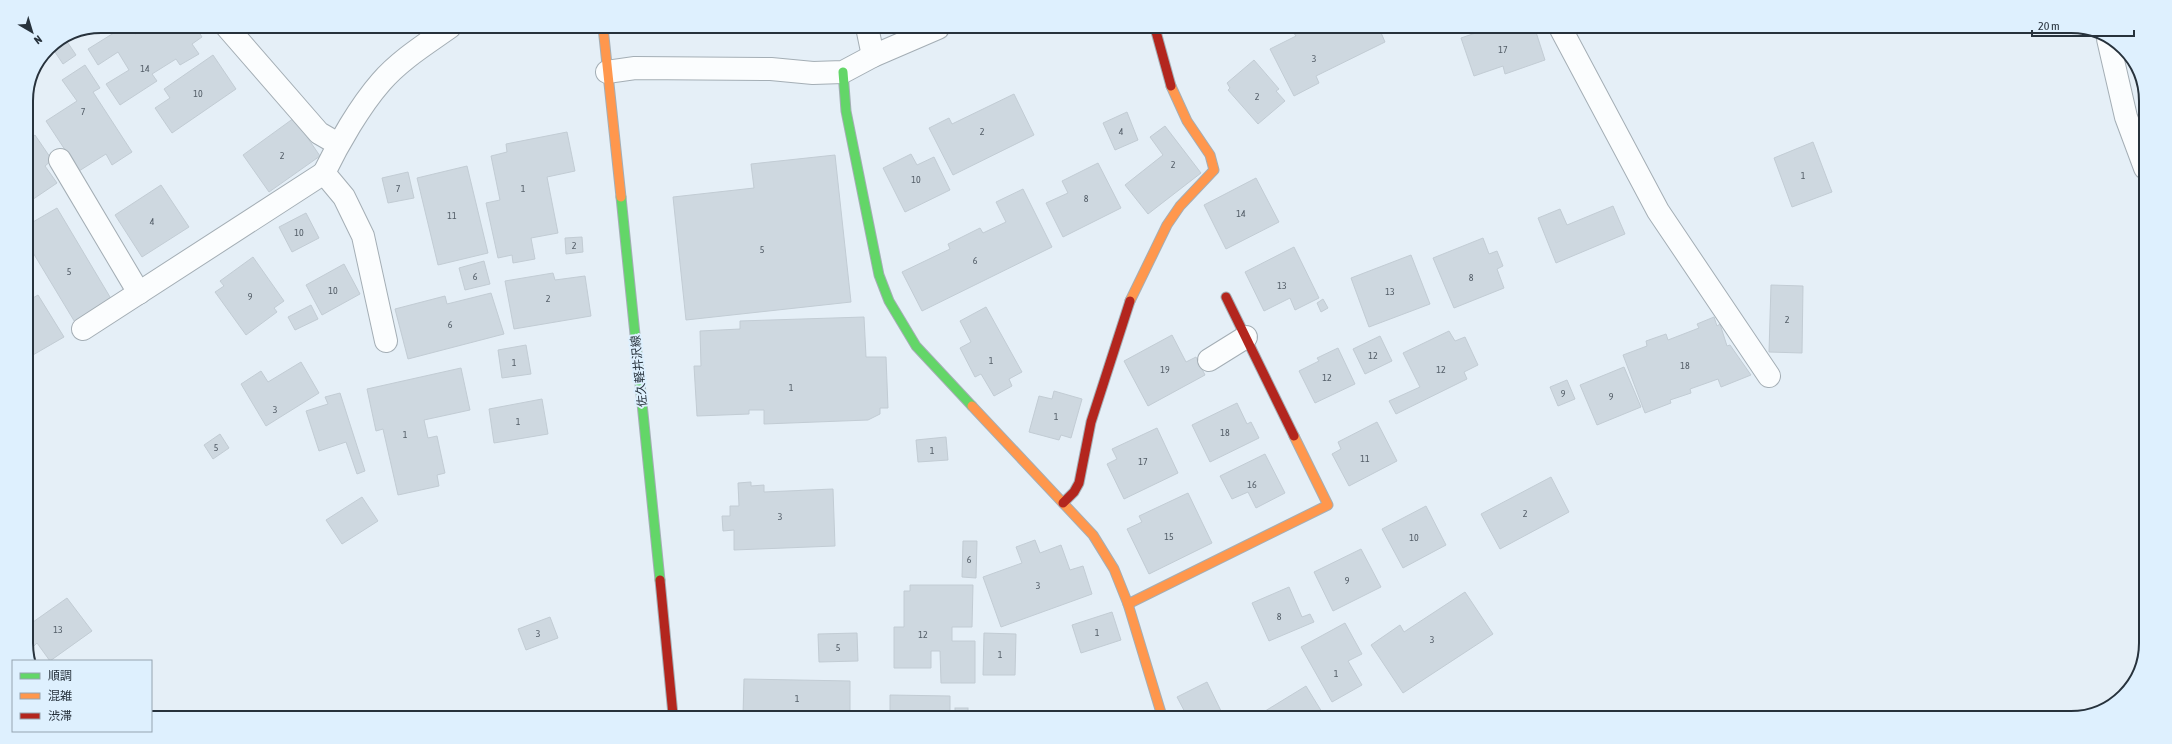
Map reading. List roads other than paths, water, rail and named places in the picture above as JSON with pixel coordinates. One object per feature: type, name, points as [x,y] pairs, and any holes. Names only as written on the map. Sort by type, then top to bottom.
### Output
[{"type":"street","points":[[232,33],[319,133],[338,144]]},
{"type":"street","points":[[83,329],[324,173],[338,144],[380,82],[399,64],[442,33]]},
{"type":"street","name":"佐久軽井沢線","points":[[604,33],[652,492],[673,711]]},
{"type":"street","points":[[868,33],[873,56]]},
{"type":"street","points":[[607,72],[635,68],[771,69],[813,73],[843,72],[873,56],[926,33]]},
{"type":"street","points":[[1063,503],[1074,492],[1079,483],[1091,422],[1113,358],[1131,297],[1167,225],[1180,206],[1214,170],[1213,160],[1182,114],[1159,46],[1156,33]]},
{"type":"street","points":[[1563,33],[1658,211],[1769,376]]},
{"type":"street","points":[[2109,44],[2126,117],[2139,152]]},
{"type":"street","points":[[843,72],[846,111],[879,276],[889,301],[916,346],[1093,535],[1114,569],[1128,604],[1160,711]]},
{"type":"street","points":[[60,160],[139,293]]},
{"type":"street","points":[[324,173],[344,197],[362,236],[386,341]]},
{"type":"street","points":[[1128,604],[1328,505],[1226,297]]},
{"type":"street","points":[[1209,360],[1246,338]]}]
